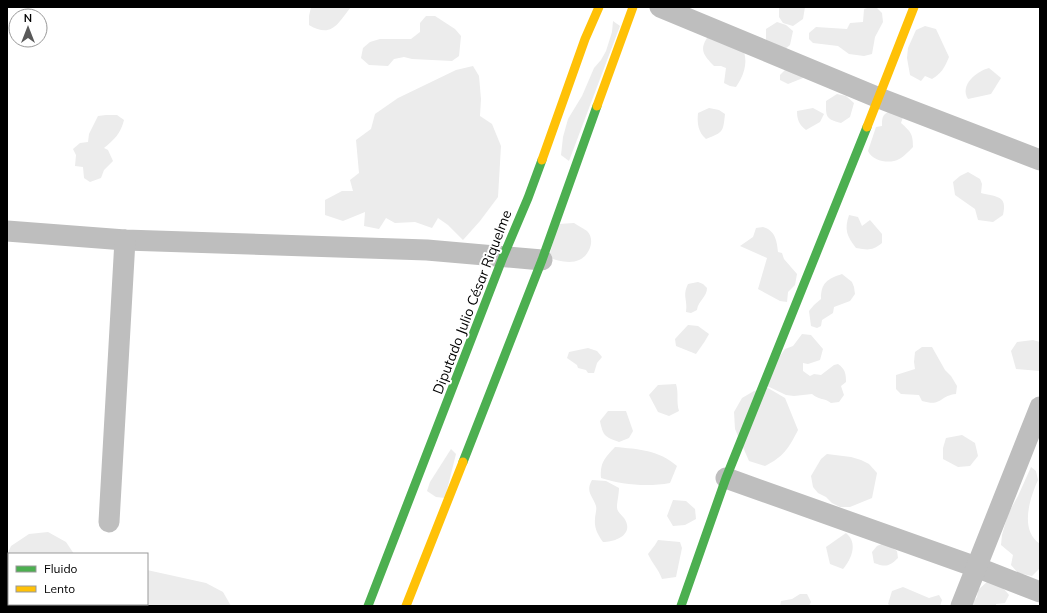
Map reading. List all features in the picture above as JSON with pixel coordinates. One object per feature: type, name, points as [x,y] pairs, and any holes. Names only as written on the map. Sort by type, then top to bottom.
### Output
[{"type":"street","name":"Diputado Julio César Riquelme","points":[[368,606],[503,257],[528,198],[585,39],[599,7]]},
{"type":"street","points":[[406,606],[542,260],[634,7]]},
{"type":"street","points":[[660,7],[879,98],[1040,160]]},
{"type":"street","points":[[681,606],[726,478],[879,98],[914,7]]},
{"type":"street","points":[[7,231],[125,240],[427,250],[542,260]]},
{"type":"street","points":[[109,522],[125,240]]},
{"type":"street","points":[[961,606],[1040,407]]},
{"type":"street","points":[[726,478],[976,567],[1040,592]]},
{"type":"shaded area","points":[[311,7],[351,7],[334,27],[329,30],[323,30],[309,25]]},
{"type":"shaded area","points":[[779,7],[805,7],[803,19],[793,26],[783,23],[779,17]]},
{"type":"shaded area","points":[[877,8],[882,13],[883,22],[875,37],[872,54],[864,56],[849,54],[838,46],[813,43],[809,39],[809,33],[816,27],[847,29],[850,23],[863,22],[864,9]]},
{"type":"shaded area","points":[[426,16],[435,16],[455,29],[461,36],[459,56],[452,61],[412,59],[404,57],[394,59],[388,66],[369,65],[361,58],[363,48],[370,42],[380,39],[411,39],[420,32],[420,23]]},
{"type":"shaded area","points":[[613,21],[620,26],[569,161],[561,155],[563,137],[568,119],[582,96],[594,68],[606,51],[612,32]]},
{"type":"shaded area","points":[[777,22],[786,25],[793,31],[790,45],[785,49],[766,43],[766,29]]},
{"type":"shaded area","points":[[925,26],[936,29],[949,57],[938,75],[932,79],[925,76],[921,81],[910,75],[907,58],[908,48],[916,30]]},
{"type":"shaded area","points":[[709,35],[744,52],[744,70],[736,87],[724,83],[726,68],[714,66],[707,59],[703,48]]},
{"type":"shaded area","points":[[473,66],[479,76],[481,99],[480,116],[492,124],[501,146],[498,197],[463,240],[448,225],[438,218],[432,228],[415,222],[395,223],[386,218],[379,229],[364,226],[365,212],[343,221],[325,215],[325,200],[342,191],[353,191],[350,180],[359,173],[356,140],[371,129],[375,114],[398,98],[456,70]]},
{"type":"shaded area","points":[[989,68],[1001,78],[991,94],[968,99],[966,89],[971,79],[979,72]]},
{"type":"shaded area","points":[[785,70],[808,76],[788,84],[780,80],[780,75]]},
{"type":"shaded area","points":[[837,94],[846,96],[854,103],[850,117],[841,123],[829,118],[827,113],[826,101]]},
{"type":"shaded area","points":[[709,108],[719,110],[725,114],[724,125],[719,133],[706,139],[701,133],[699,127],[698,113]]},
{"type":"shaded area","points":[[813,108],[824,114],[820,122],[806,130],[799,122],[797,111]]},
{"type":"shaded area","points":[[888,112],[903,117],[901,123],[911,134],[913,143],[913,147],[904,156],[890,162],[872,157],[868,151],[876,127],[882,126],[883,118]]},
{"type":"shaded area","points":[[117,115],[124,120],[117,136],[104,148],[108,150],[113,161],[104,170],[101,178],[90,182],[84,178],[83,167],[75,166],[76,155],[73,149],[80,143],[88,142],[89,134],[98,116]]},
{"type":"shaded area","points":[[968,172],[980,179],[982,184],[981,193],[996,196],[1002,200],[1004,204],[1003,215],[993,222],[978,220],[975,209],[955,195],[953,182]]},
{"type":"shaded area","points":[[849,215],[858,217],[862,226],[870,220],[882,234],[882,243],[870,249],[856,248],[847,233]]},
{"type":"shaded area","points":[[574,223],[587,231],[590,235],[591,243],[586,255],[579,260],[572,262],[559,261],[549,257],[558,224]]},
{"type":"shaded area","points":[[756,228],[767,228],[773,233],[778,252],[782,253],[784,259],[797,274],[795,285],[788,292],[787,302],[780,301],[758,289],[767,258],[740,246],[753,237]]},
{"type":"shaded area","points":[[842,274],[852,282],[855,294],[850,301],[834,307],[833,313],[822,320],[821,326],[817,328],[811,326],[809,311],[821,299],[824,285],[832,278]]},
{"type":"shaded area","points":[[698,282],[707,288],[706,294],[697,310],[691,313],[686,312],[686,288],[688,284]]},
{"type":"shaded area","points":[[688,325],[698,326],[709,334],[696,354],[676,346],[675,339]]},
{"type":"shaded area","points":[[802,334],[811,335],[823,349],[820,360],[808,364],[803,363],[803,371],[810,376],[814,374],[821,375],[834,365],[838,364],[844,370],[846,382],[841,386],[844,395],[839,402],[831,403],[812,394],[794,396],[786,395],[761,383],[785,349],[793,346]]},
{"type":"shaded area","points":[[1033,340],[1040,342],[1040,371],[1016,369],[1011,351],[1017,342]]},
{"type":"shaded area","points":[[922,347],[932,347],[945,370],[957,386],[956,394],[950,395],[934,403],[929,403],[922,401],[919,395],[901,394],[896,389],[896,375],[915,369],[915,352]]},
{"type":"shaded area","points":[[588,348],[597,351],[602,357],[597,363],[594,373],[588,373],[586,370],[578,368],[577,365],[567,358],[569,352]]},
{"type":"shaded area","points":[[676,384],[679,411],[669,416],[658,412],[649,395],[658,385]]},
{"type":"shaded area","points":[[768,388],[785,398],[798,430],[792,442],[785,451],[765,466],[749,461],[735,429],[734,412],[742,398],[754,391]]},
{"type":"shaded area","points":[[608,411],[626,411],[633,431],[629,438],[619,442],[605,435],[600,421]]},
{"type":"shaded area","points":[[962,435],[975,443],[978,456],[970,466],[958,467],[943,459],[943,448],[946,438]]},
{"type":"shaded area","points":[[615,447],[656,453],[670,461],[677,466],[670,483],[635,485],[601,478],[602,464],[608,454]]},
{"type":"shaded area","points":[[451,449],[456,454],[445,498],[436,497],[427,491],[430,482]]},
{"type":"shaded area","points":[[827,454],[851,457],[869,464],[877,473],[872,498],[850,507],[840,507],[818,493],[813,487],[811,476],[821,459]]},
{"type":"shaded area","points":[[1031,467],[1036,471],[1038,480],[1030,504],[1028,522],[1030,531],[1040,544],[1040,568],[1032,576],[1018,573],[1011,565],[1013,555],[1001,545],[1002,535],[1008,514]]},
{"type":"shaded area","points":[[592,480],[606,481],[619,488],[617,509],[624,518],[627,528],[626,533],[618,539],[603,542],[597,531],[595,525],[596,506],[589,491]]},
{"type":"shaded area","points":[[673,500],[686,501],[695,509],[696,519],[685,525],[673,526],[667,516]]},
{"type":"shaded area","points":[[48,532],[66,542],[73,553],[8,553],[8,605],[56,605],[55,606],[7,606],[7,555],[11,546],[29,534]]},
{"type":"shaded area","points":[[846,533],[850,537],[853,546],[849,560],[843,569],[830,564],[826,547]]},
{"type":"shaded area","points":[[658,540],[680,542],[682,548],[676,577],[662,579],[648,554]]},
{"type":"shaded area","points":[[884,543],[897,551],[898,558],[889,565],[884,566],[874,563],[872,552],[877,546]]},
{"type":"shaded area","points":[[148,570],[206,583],[223,592],[231,606],[147,606]]},
{"type":"shaded area","points":[[988,581],[1000,586],[1009,595],[1005,603],[996,604],[996,606],[970,606],[977,597],[978,590]]},
{"type":"shaded area","points":[[903,587],[929,598],[939,595],[942,600],[940,606],[891,606],[888,604],[892,591]]},
{"type":"shaded area","points":[[800,594],[807,594],[811,602],[809,606],[780,606],[781,601],[792,599]]},
{"type":"traffic: fast","points":[[463,462],[542,260],[597,106]]},
{"type":"traffic: fast","points":[[681,606],[726,478],[867,127]]},
{"type":"traffic: fast","points":[[368,606],[542,160]]},
{"type":"traffic: slow","points":[[542,160],[585,39],[599,7]]},
{"type":"traffic: slow","points":[[597,106],[633,7]]},
{"type":"traffic: slow","points":[[867,127],[914,7]]},
{"type":"traffic: slow","points":[[406,606],[463,462]]}]
